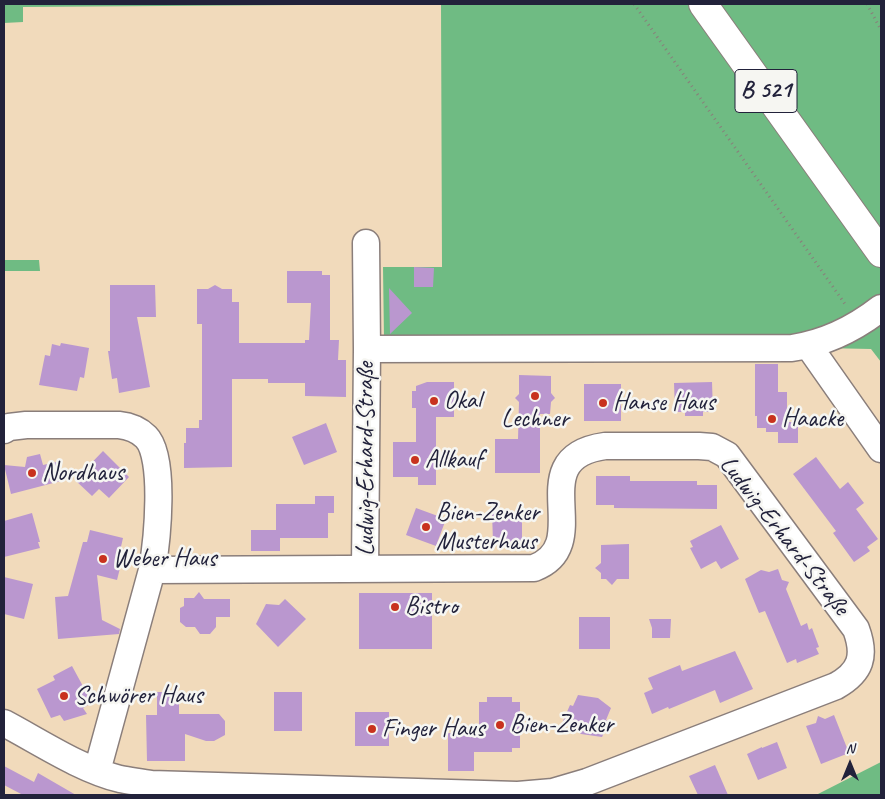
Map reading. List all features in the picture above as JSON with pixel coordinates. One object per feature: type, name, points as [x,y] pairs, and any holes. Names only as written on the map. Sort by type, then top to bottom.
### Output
[{"type":"main road","name":"B 521","points":[[704,4],[881,253]]},
{"type":"lane","name":"Ludwig-Erhard-Straße","points":[[365,568],[366,243]]},
{"type":"lane","points":[[367,350],[782,348],[808,346],[859,325],[881,308]]},
{"type":"lane","points":[[808,346],[881,449]]},
{"type":"lane","points":[[4,430],[9,427],[26,425],[119,425],[132,427],[146,438],[154,450],[157,464],[157,538],[152,570],[97,771]]},
{"type":"lane","name":"Ludwig-Erhard-Straße","points":[[4,723],[64,756],[97,771],[151,784],[518,795],[553,792],[587,782],[836,686],[853,674],[861,654],[861,642],[856,629],[737,467],[726,455],[712,447],[605,446],[590,448],[578,453],[568,463],[563,474],[561,484],[561,538],[555,556],[546,564],[534,568],[152,570]]},
{"type":"path","points":[[634,4],[859,325]]},
{"type":"path","points":[[867,4],[881,30]]},
{"type":"green space","points":[[4,4],[441,4],[23,7],[23,22],[4,23]]},
{"type":"green space","points":[[441,4],[881,4],[881,362],[871,349],[384,339],[383,267],[442,267]]},
{"type":"green space","points":[[4,260],[39,260],[40,271],[5,271],[4,300]]},
{"type":"green space","points":[[881,762],[881,795],[816,795]]},
{"type":"building","points":[[414,267],[434,268],[433,287],[414,287]]},
{"type":"building","points":[[287,271],[322,271],[322,275],[330,275],[330,340],[339,340],[338,360],[346,360],[346,397],[305,396],[305,383],[268,383],[268,379],[232,379],[232,467],[184,468],[186,428],[199,428],[199,420],[202,420],[202,324],[197,324],[197,289],[208,289],[215,285],[222,289],[232,289],[232,302],[239,302],[239,343],[305,343],[305,340],[309,340],[311,303],[287,303]]},
{"type":"building","points":[[110,285],[155,285],[156,317],[137,317],[150,387],[119,393],[117,378],[112,379],[108,351],[110,351]]},
{"type":"building","points":[[389,288],[412,313],[390,334]]},
{"type":"building","points":[[61,343],[89,348],[84,378],[80,377],[77,391],[39,385],[45,355],[50,356],[52,344],[60,346]]},
{"type":"building","name":"Haacke","points":[[755,364],[778,364],[778,392],[787,392],[787,422],[798,422],[798,443],[778,443],[778,432],[766,432],[766,428],[757,428],[757,416],[755,416]]},
{"type":"building","points":[[519,375],[551,376],[551,393],[555,398],[551,402],[550,414],[540,414],[540,473],[495,473],[495,439],[518,439],[519,402],[515,398],[519,394]]},
{"type":"building","points":[[427,382],[454,382],[454,396],[459,401],[454,405],[454,417],[436,417],[436,485],[418,485],[418,477],[393,477],[393,442],[416,442],[416,408],[412,408],[412,391],[416,391],[416,386]]},
{"type":"building","name":"Hanse Haus","points":[[712,382],[713,412],[703,412],[703,416],[685,416],[685,412],[675,412],[674,383]]},
{"type":"building","name":"Hanse Haus","points":[[584,384],[621,384],[621,421],[584,421]]},
{"type":"building","points":[[326,423],[337,452],[304,465],[292,437]]},
{"type":"building","name":"Weber Haus","points":[[103,451],[129,477],[109,498],[99,489],[92,496],[75,480]]},
{"type":"building","name":"Nordhaus","points":[[40,454],[43,465],[56,462],[61,481],[11,494],[4,465],[25,467],[27,457]]},
{"type":"building","points":[[816,457],[840,489],[848,482],[864,503],[856,509],[878,539],[867,547],[870,551],[854,562],[833,533],[836,531],[793,474]]},
{"type":"building","points":[[596,476],[630,476],[630,481],[697,481],[697,485],[717,485],[717,509],[614,508],[614,505],[596,505]]},
{"type":"building","points":[[315,496],[334,496],[334,513],[328,513],[328,538],[280,538],[280,551],[251,551],[251,530],[276,530],[276,504],[315,504]]},
{"type":"building","name":"Bien-Zenker Musterhaus","points":[[416,508],[446,519],[436,546],[406,535]]},
{"type":"building","points":[[492,512],[522,512],[522,542],[493,542]]},
{"type":"building","points":[[32,513],[40,548],[4,557],[4,521]]},
{"type":"building","points":[[721,525],[739,559],[721,569],[716,561],[701,569],[690,548],[693,547],[690,541]]},
{"type":"building","points":[[90,530],[123,538],[120,551],[124,552],[117,580],[97,575],[102,620],[120,629],[119,634],[58,639],[55,597],[68,596],[83,542],[87,542]]},
{"type":"building","points":[[629,544],[629,579],[617,579],[612,585],[606,579],[601,579],[601,573],[595,568],[601,563],[601,545]]},
{"type":"building","points":[[778,569],[782,580],[789,582],[786,589],[801,626],[807,623],[809,630],[812,628],[819,647],[816,648],[819,654],[797,663],[796,659],[787,663],[765,611],[759,613],[745,579],[761,570],[769,572]]},
{"type":"building","points":[[4,577],[33,584],[24,619],[4,614]]},
{"type":"building","points":[[199,592],[204,599],[230,599],[230,617],[216,617],[216,627],[210,634],[200,634],[195,627],[186,627],[180,622],[180,608],[184,606],[184,598],[194,598]]},
{"type":"building","name":"Bistro","points":[[359,593],[432,593],[432,649],[359,649]]},
{"type":"building","points":[[285,599],[306,619],[278,647],[256,624],[266,604],[279,605]]},
{"type":"building","points":[[579,617],[610,617],[610,649],[579,649]]},
{"type":"building","points":[[649,619],[671,619],[670,638],[652,638],[652,628]]},
{"type":"building","points":[[735,651],[753,689],[720,703],[715,690],[652,714],[644,693],[653,689],[648,678],[680,665],[682,671]]},
{"type":"building","name":"Schwörer Haus","points":[[72,666],[91,701],[83,708],[87,714],[64,721],[60,715],[51,718],[37,689],[55,680],[53,676]]},
{"type":"building","points":[[157,692],[179,692],[179,714],[219,714],[225,721],[225,735],[214,741],[206,741],[185,734],[185,761],[147,761],[146,715],[157,715]]},
{"type":"building","points":[[274,692],[302,692],[302,731],[274,731]]},
{"type":"building","points":[[578,695],[598,698],[611,708],[606,720],[609,722],[602,737],[581,734],[563,721],[570,705],[573,706]]},
{"type":"building","name":"Bien-Zenker","points":[[487,697],[512,697],[512,702],[520,702],[520,748],[512,748],[512,752],[474,752],[474,771],[448,771],[448,733],[479,733],[479,702],[487,702]]},
{"type":"building","name":"Finger Haus","points":[[355,712],[389,712],[389,746],[355,746]]},
{"type":"building","points":[[834,715],[849,753],[821,764],[806,726],[816,723],[818,716],[825,719]]},
{"type":"building","points":[[777,742],[787,768],[758,780],[747,754]]},
{"type":"building","points":[[715,765],[728,795],[698,795],[689,776]]},
{"type":"building","points":[[4,766],[34,782],[38,773],[76,795],[23,795],[4,785]]},
{"type":"place","name":"Lechner","points":[[535,396]]},
{"type":"place","name":"Okal","points":[[434,401]]},
{"type":"place","name":"Hanse Haus","points":[[603,403]]},
{"type":"place","name":"Haacke","points":[[772,419]]},
{"type":"place","name":"Allkauf","points":[[415,460]]},
{"type":"place","name":"Nordhaus","points":[[32,473]]},
{"type":"place","name":"Bien-Zenker Musterhaus","points":[[426,527]]},
{"type":"place","name":"Weber Haus","points":[[103,559]]},
{"type":"place","name":"Bistro","points":[[395,607]]},
{"type":"place","name":"Schwörer Haus","points":[[64,696]]},
{"type":"place","name":"Bien-Zenker","points":[[500,725]]},
{"type":"place","name":"Finger Haus","points":[[372,729]]}]
